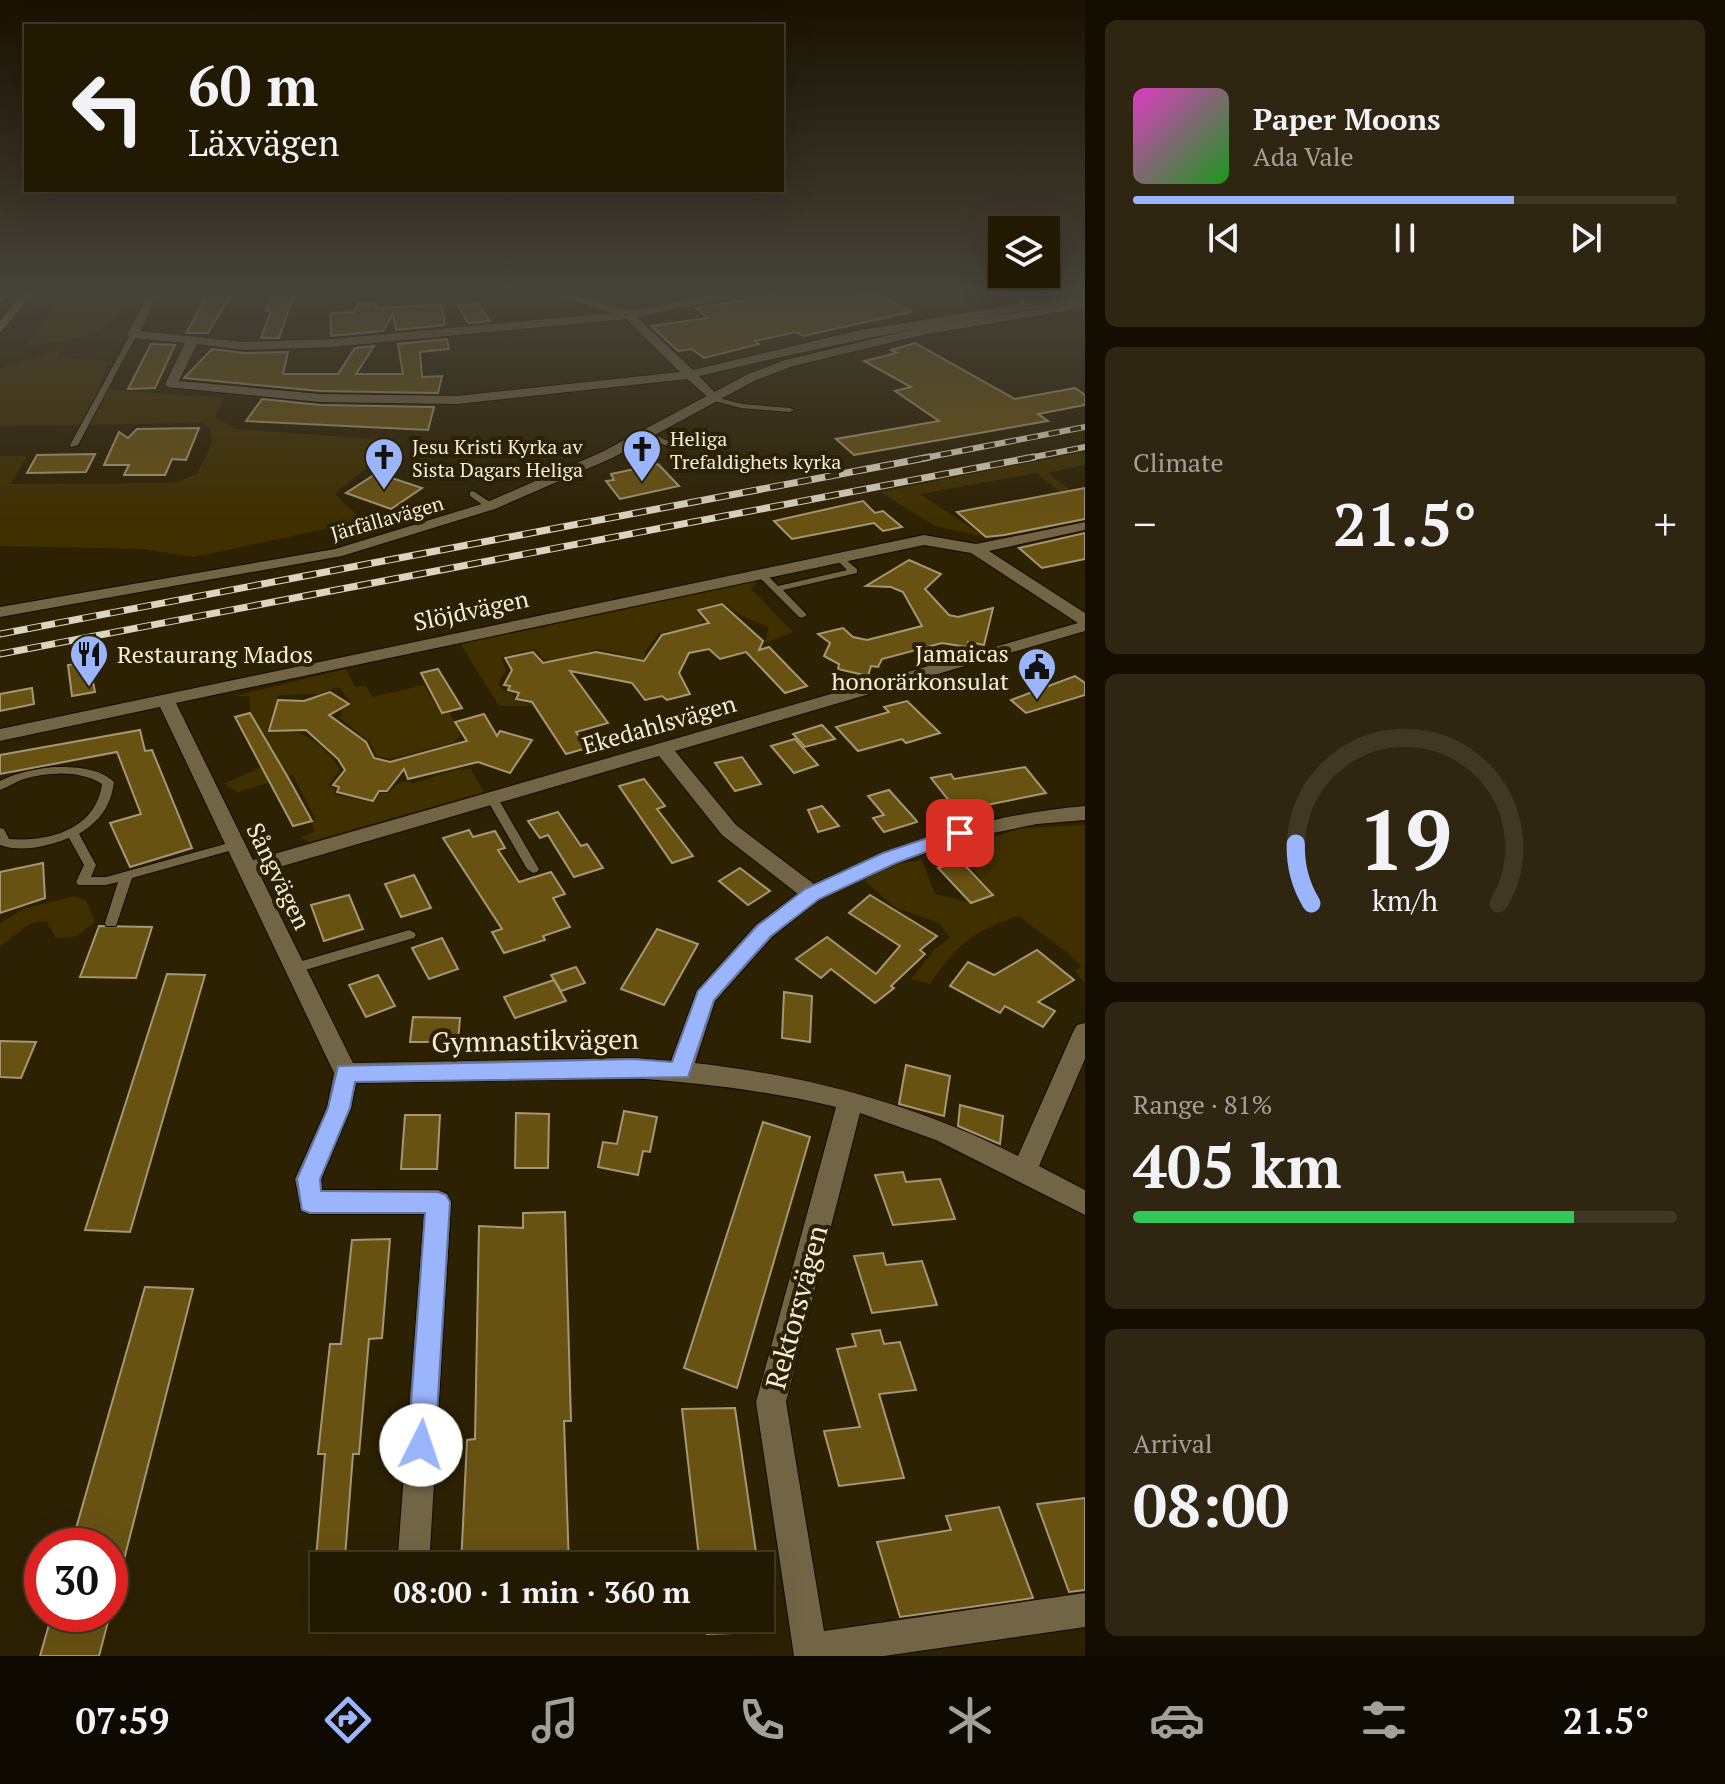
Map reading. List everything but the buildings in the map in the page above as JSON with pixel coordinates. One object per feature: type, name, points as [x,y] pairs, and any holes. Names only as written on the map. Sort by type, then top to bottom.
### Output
[{"type":"street","points":[[179,368],[171,384],[320,398],[457,400],[688,375],[716,368]]},
{"type":"street","points":[[681,368],[714,398]]},
{"type":"street","name":"Järfällavägen","points":[[0,612],[337,553],[490,506],[645,434],[752,377],[778,368]]},
{"type":"street","points":[[976,549],[1085,526]]},
{"type":"street","name":"Slöjdvägen","points":[[0,735],[924,540],[976,549]]},
{"type":"street","points":[[976,549],[1085,623]]},
{"type":"street","name":"Ekedahlsvägen","points":[[247,869],[1085,623]]},
{"type":"street","name":"Sångvägen","points":[[166,701],[346,1073]]},
{"type":"street","points":[[663,748],[729,830],[812,894]]},
{"type":"street","points":[[680,1071],[705,997],[764,931],[812,894],[890,858],[960,833],[1037,817],[1085,813]]},
{"type":"street","points":[[1024,1172],[1085,1032]]},
{"type":"street","name":"Gymnastikvägen","points":[[346,1073],[633,1068],[680,1071],[850,1102],[897,1114],[1085,1203]]},
{"type":"street","points":[[346,1073],[339,1108],[308,1179],[310,1202],[438,1202],[414,1552]]},
{"type":"street","name":"Rektorsvägen","points":[[810,1653],[771,1402],[850,1102]]},
{"type":"street","points":[[810,1653],[1085,1610]]},
{"type":"lane","points":[[74,445],[115,368]]},
{"type":"lane","points":[[714,398],[741,406],[790,410]]},
{"type":"lane","points":[[645,434],[673,445]]},
{"type":"lane","points":[[473,494],[490,506]]},
{"type":"lane","points":[[776,589],[854,571],[839,557]]},
{"type":"lane","points":[[760,573],[802,615]]},
{"type":"lane","points":[[0,786],[70,769],[95,771],[108,782],[108,798],[100,811],[72,832],[38,843],[17,845],[5,843],[0,832]]},
{"type":"lane","points":[[492,798],[533,869]]},
{"type":"lane","points":[[72,832],[90,865],[82,882],[126,876],[236,845]]},
{"type":"lane","points":[[111,923],[126,876]]},
{"type":"lane","points":[[295,968],[409,935]]},
{"type":"shaded area","points":[[106,368],[99,389],[223,398],[215,417],[235,429],[389,440],[394,445],[335,494],[363,521],[194,557],[143,549],[0,546],[0,456],[27,456],[11,484],[174,483],[197,474],[212,443],[211,429],[202,423],[0,426],[0,369]]},
{"type":"shaded area","points":[[1085,452],[1085,465],[1048,473],[1085,502],[1082,510],[1037,473],[920,494],[985,537],[935,526],[880,492]]},
{"type":"shaded area","points":[[757,580],[751,589],[793,632],[765,643],[769,627],[739,614],[724,602],[695,609],[703,620],[698,626],[659,633],[645,652],[645,660],[598,649],[553,662],[543,659],[535,649],[501,657],[506,670],[498,684],[504,691],[515,695],[514,700],[537,706],[499,706],[460,643]]},
{"type":"shaded area","points":[[346,669],[355,687],[366,686],[372,697],[424,685],[441,714],[450,713],[460,735],[453,743],[389,759],[377,756],[369,741],[340,718],[342,710],[352,704],[339,687],[318,694],[278,695],[271,727],[302,734],[327,752],[340,770],[328,785],[335,789],[334,794],[374,803],[381,793],[389,793],[397,784],[407,781],[412,784],[454,770],[471,769],[484,792],[309,842],[301,837],[314,832],[312,820],[315,818],[293,775],[238,792],[227,786],[226,783],[277,760],[250,713],[250,696],[234,696]]},
{"type":"shaded area","points":[[1085,825],[1085,983],[1075,971],[1082,966],[1019,916],[989,927],[967,941],[930,984],[911,979],[935,949],[950,938],[939,923],[894,907],[864,880],[890,865],[922,860],[935,894],[971,903],[993,894],[963,857],[961,849],[1021,828]]},
{"type":"shaded area","points":[[74,896],[86,900],[95,922],[75,937],[56,938],[46,921],[31,923],[0,947],[0,923],[23,909]]},
{"type":"railway","points":[[919,459],[1085,427]]},
{"type":"railway","points":[[1024,459],[1085,447]]},
{"type":"railway","points":[[0,634],[930,457]]},
{"type":"railway","points":[[0,654],[1034,457]]},
{"type":"place","name":"Heliga Trefaldighets kyrka","points":[[642,483]]},
{"type":"place","name":"Jesu Kristi Kyrka av Sista Dagars Heliga","points":[[384,491]]},
{"type":"place","name":"Restaurang Mados","points":[[89,688]]},
{"type":"place","name":"Jamaicas honorärkonsulat","points":[[1037,701]]},
{"type":"route","points":[[421,1445],[438,1202],[310,1202],[308,1179],[339,1108],[346,1073],[633,1068],[680,1071],[705,997],[764,931],[812,894],[890,858],[960,833]]}]
